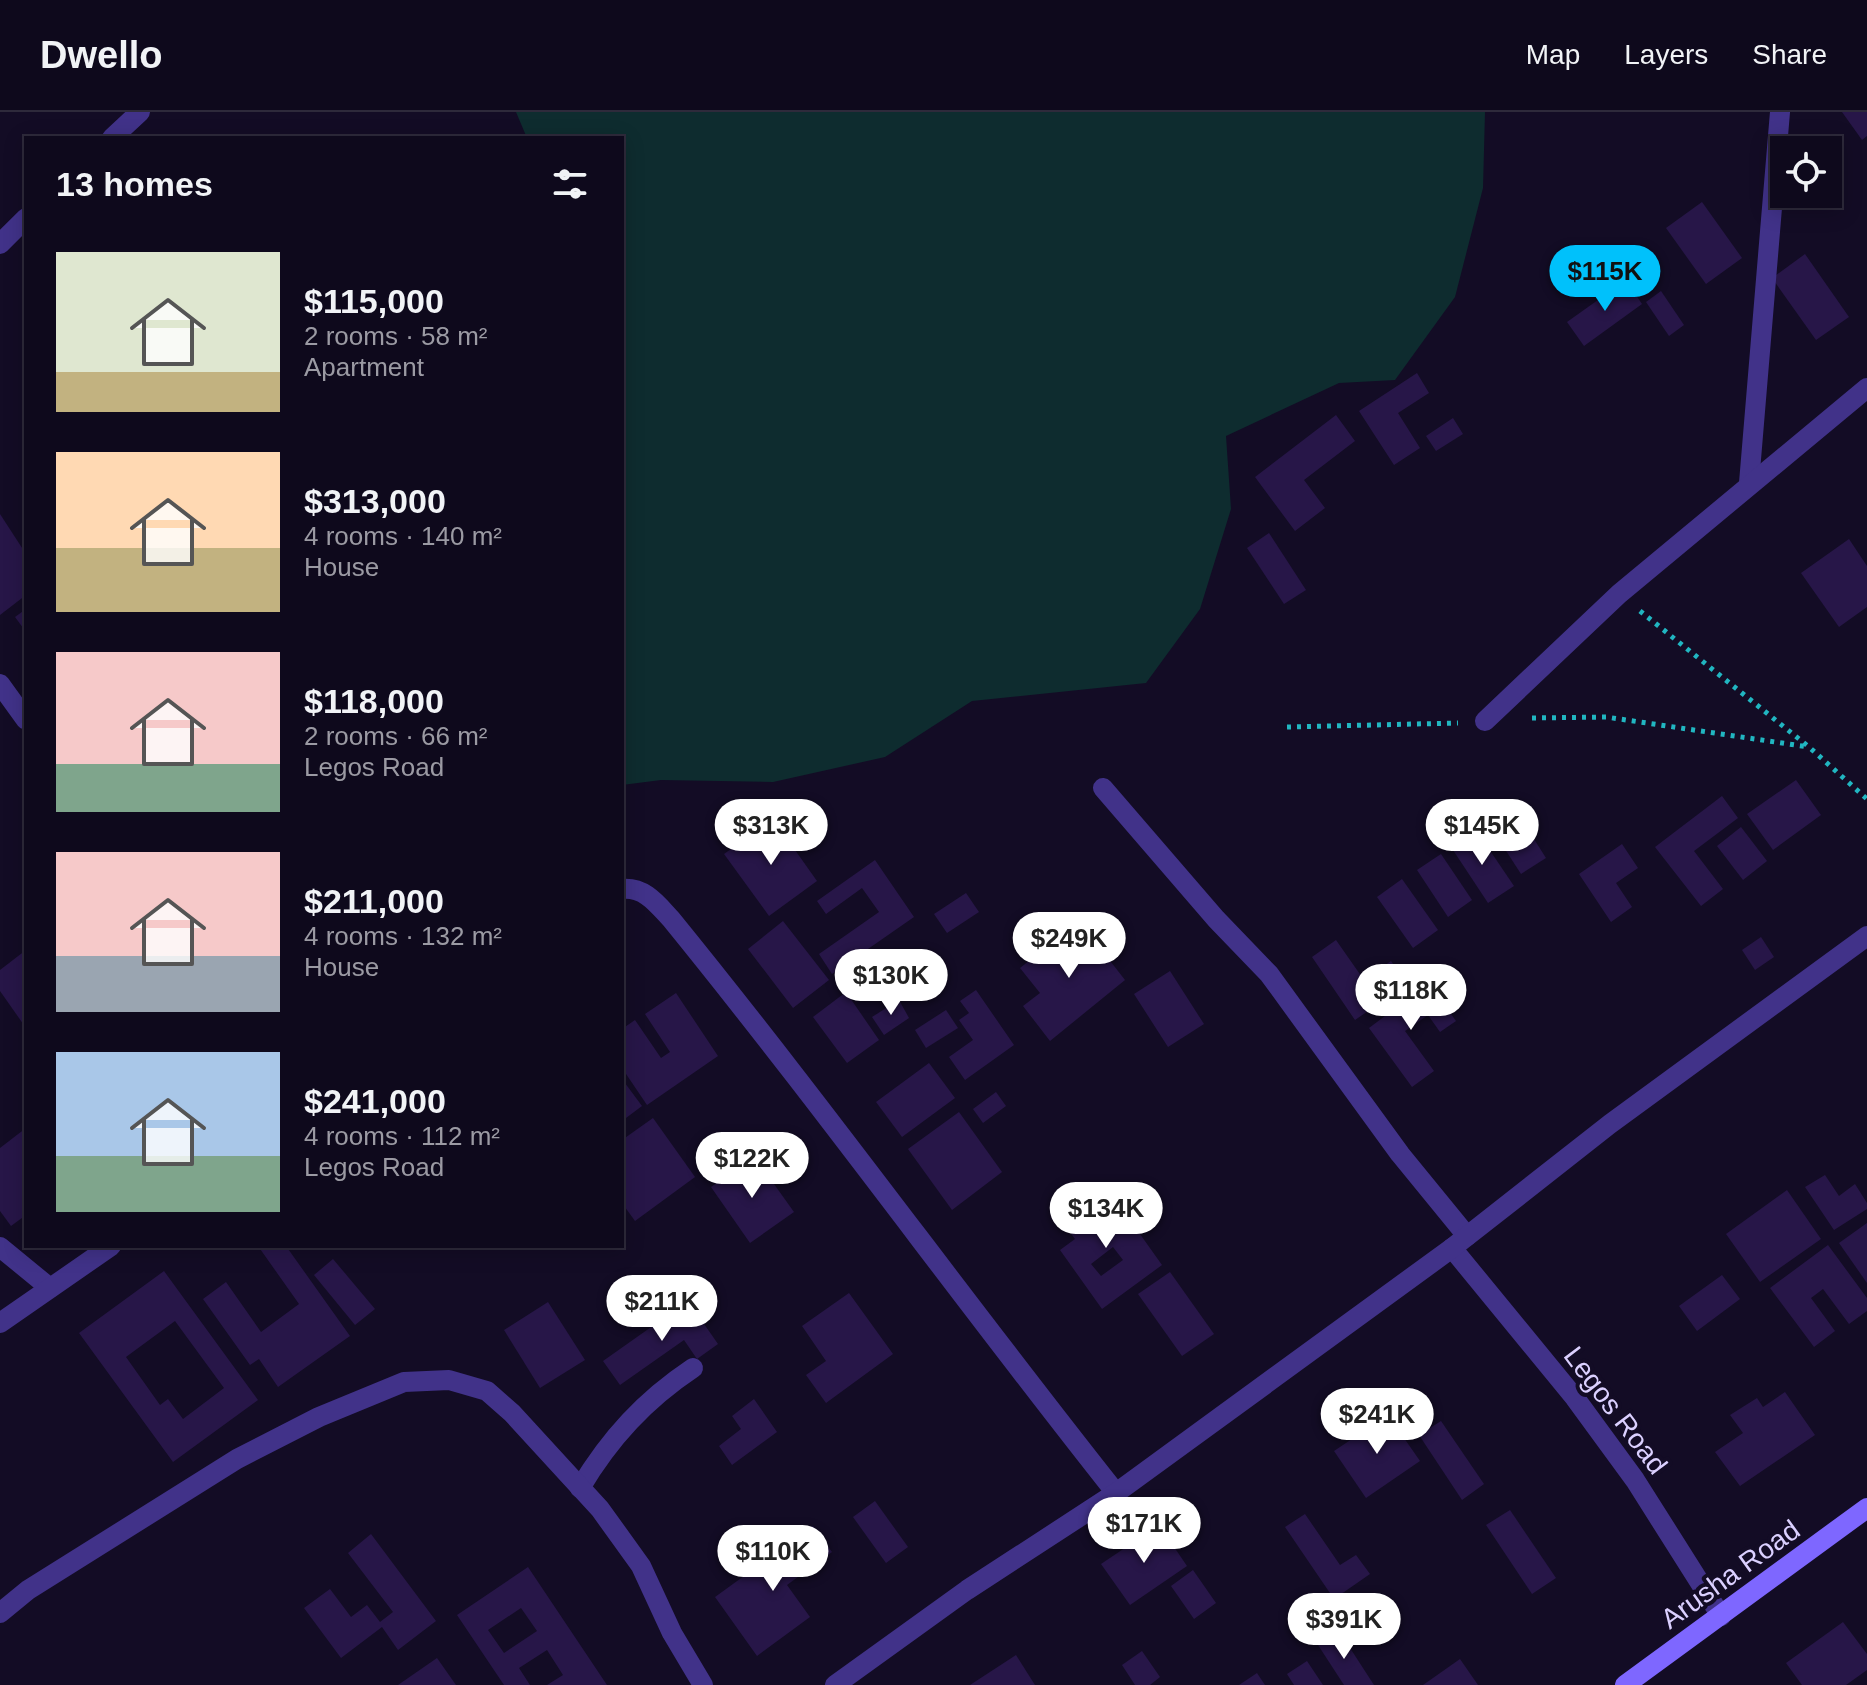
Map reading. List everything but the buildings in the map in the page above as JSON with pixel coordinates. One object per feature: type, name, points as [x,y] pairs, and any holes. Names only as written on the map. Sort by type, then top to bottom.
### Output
[{"type":"main road","name":"Arusha Road","points":[[1625,1685],[1867,1508]]},
{"type":"street","points":[[114,136],[140,112]]},
{"type":"street","points":[[1749,483],[1780,112]]},
{"type":"street","points":[[0,244],[24,220]]},
{"type":"street","points":[[1485,721],[1619,594],[1867,388]]},
{"type":"street","points":[[0,684],[24,717]]},
{"type":"street","name":"Legos Road","points":[[1103,788],[1216,919],[1269,974],[1635,1480],[1721,1616]]},
{"type":"street","points":[[624,889],[637,889],[653,899],[777,1049],[880,1189],[1116,1493]]},
{"type":"street","points":[[835,1685],[967,1590],[1116,1493],[1460,1242],[1610,1124],[1867,936]]},
{"type":"street","points":[[0,1247],[50,1288]]},
{"type":"street","points":[[0,1323],[108,1248]]},
{"type":"street","points":[[580,1488],[599,1456],[636,1412],[693,1368]]},
{"type":"street","points":[[0,1613],[28,1590],[237,1459],[319,1417],[404,1382],[449,1380],[487,1391],[512,1413],[600,1509],[641,1566],[672,1633],[703,1685]]},
{"type":"path","points":[[1619,594],[1809,747],[1867,799]]},
{"type":"path","points":[[1287,727],[1555,716],[1606,717],[1809,747]]},
{"type":"green space","points":[[516,112],[1485,112],[1483,188],[1455,297],[1395,380],[1339,383],[1226,436],[1231,509],[1200,609],[1146,683],[972,701],[885,757],[773,782],[661,780],[624,785],[624,136],[526,136]]}]
